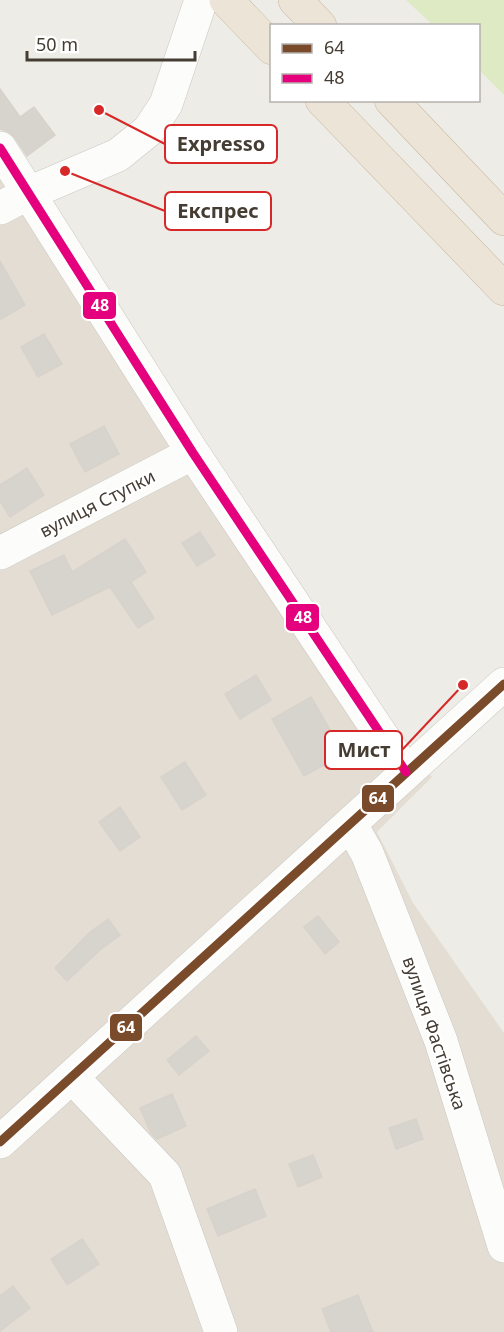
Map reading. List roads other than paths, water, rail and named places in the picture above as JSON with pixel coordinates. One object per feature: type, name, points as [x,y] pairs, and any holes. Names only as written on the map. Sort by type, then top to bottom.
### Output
[{"type":"highway","points":[[226,0],[270,46]]},
{"type":"highway","points":[[295,0],[318,24]]},
{"type":"highway","points":[[324,102],[504,289]]},
{"type":"highway","points":[[393,102],[504,219]]},
{"type":"street","points":[[14,201],[118,155],[149,130],[166,104],[201,0]]},
{"type":"street","points":[[0,148],[14,201],[194,453],[406,772]]},
{"type":"street","name":"вулиця Ступки","points":[[0,554],[194,453]]},
{"type":"street","points":[[0,1142],[504,684]]},
{"type":"street","name":"вулиця Фастівська","points":[[351,825],[367,854],[441,1041],[504,1246]]},
{"type":"street","points":[[72,1077],[165,1175],[221,1332]]},
{"type":"place","name":"Expresso","points":[[99,110]]},
{"type":"place","name":"Експрес","points":[[65,171]]},
{"type":"place","name":"Мист","points":[[463,685]]}]
